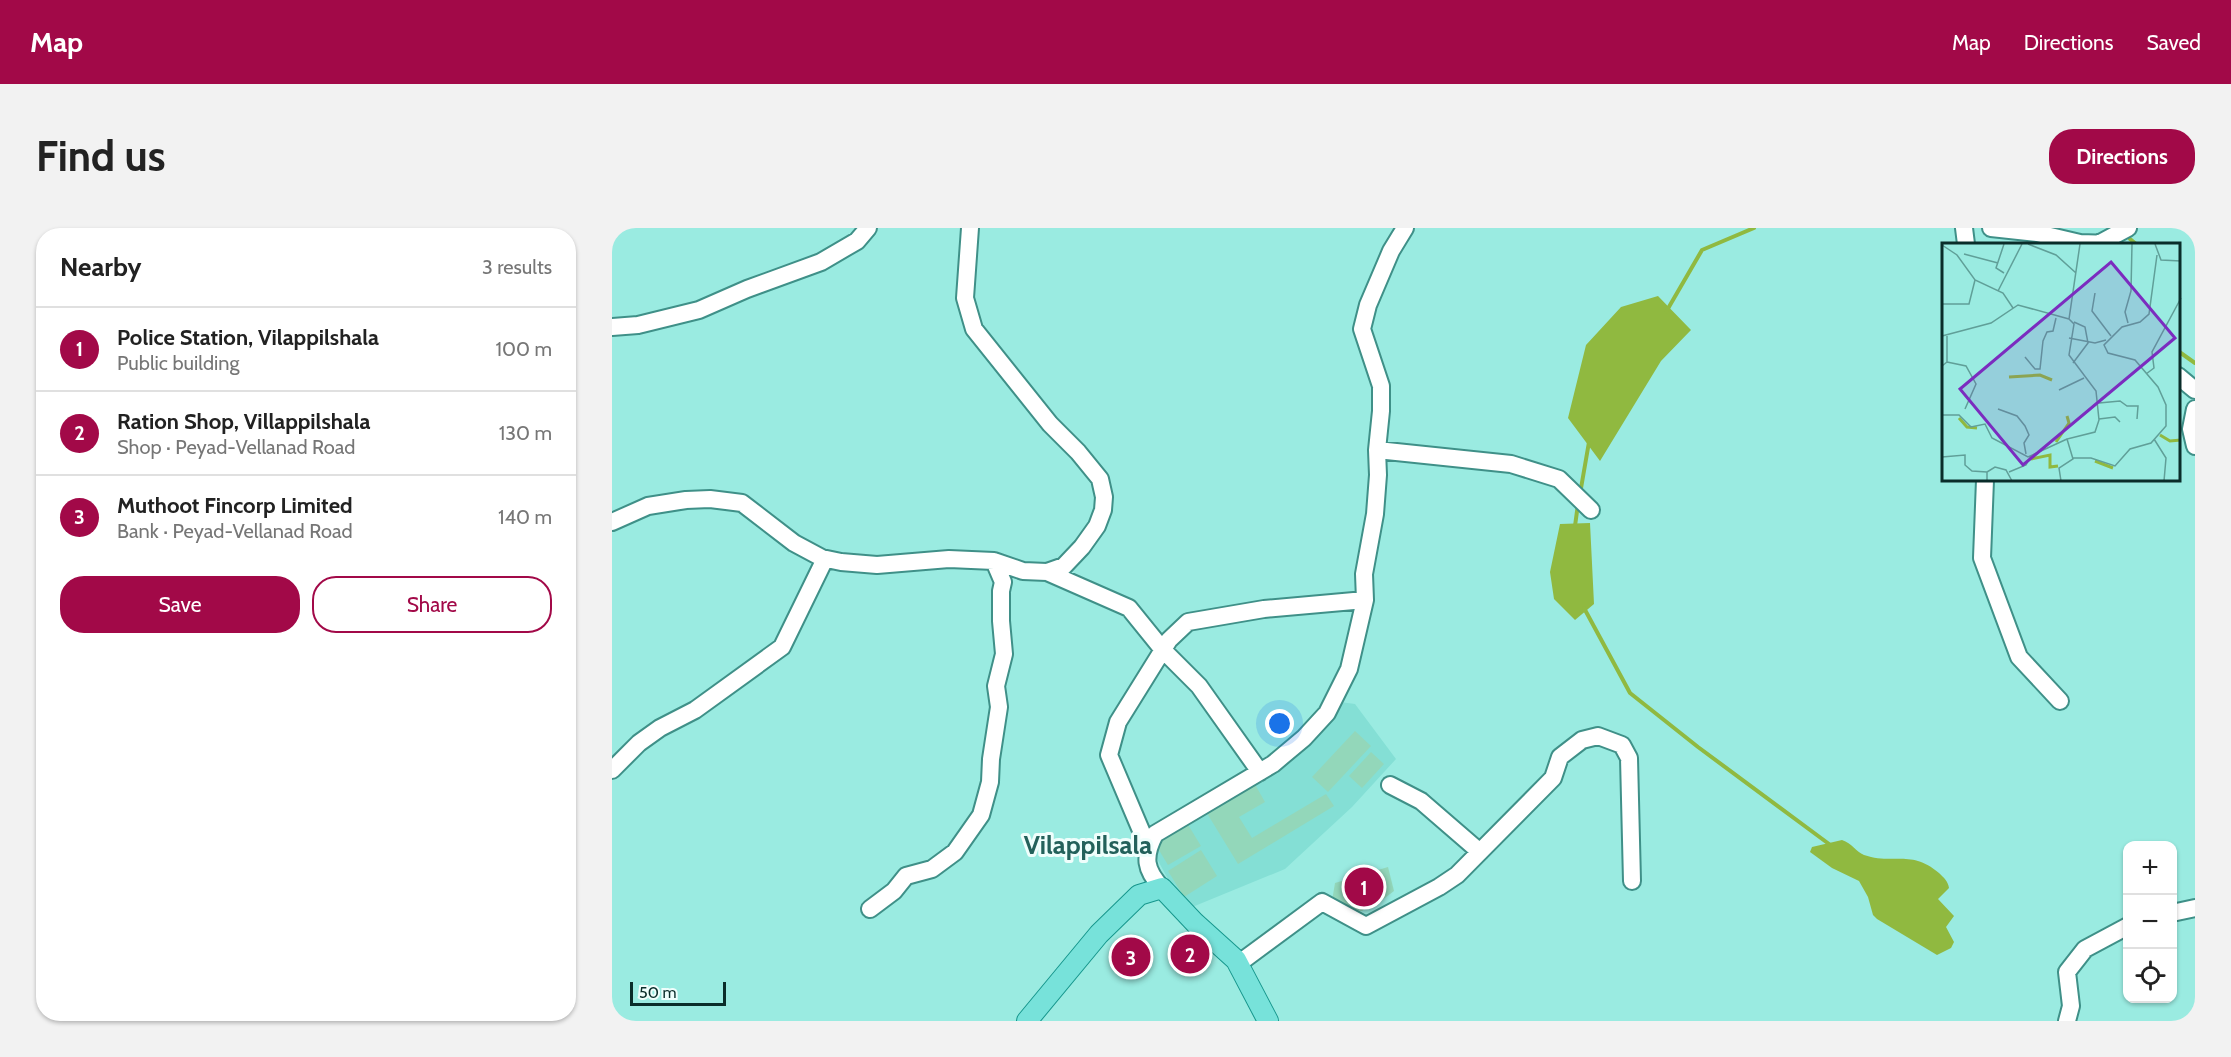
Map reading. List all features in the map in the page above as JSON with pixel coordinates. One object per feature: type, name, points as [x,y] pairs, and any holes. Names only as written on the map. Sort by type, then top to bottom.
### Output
[{"type":"main road","points":[[1027,1021],[1099,934],[1139,895],[1162,888],[1238,964],[1268,1021]]},
{"type":"street","points":[[612,327],[638,325],[699,310],[747,289],[821,262],[857,241],[868,228]]},
{"type":"street","points":[[970,228],[965,298],[974,329],[1050,424],[1078,452],[1100,479],[1104,497],[1103,510],[1097,526],[1064,566],[1047,572]]},
{"type":"street","points":[[1162,888],[1151,876],[1147,864],[1148,848],[1155,834],[1260,772],[1304,738],[1327,713],[1349,669],[1365,600],[1364,574],[1375,514],[1378,475],[1377,450],[1381,386],[1362,329],[1368,305],[1391,251],[1405,228]]},
{"type":"street","points":[[1964,228],[1966,243]]},
{"type":"street","points":[[1991,228],[2059,237],[2080,243]]},
{"type":"street","points":[[2107,243],[2128,228]]},
{"type":"street","points":[[2180,378],[2195,390]]},
{"type":"street","points":[[2195,409],[2191,429],[2195,446]]},
{"type":"street","points":[[1377,450],[1511,464],[1559,479],[1591,510]]},
{"type":"street","points":[[1986,482],[1982,558],[2019,657],[2060,701]]},
{"type":"street","points":[[612,522],[648,506],[710,499],[742,503],[794,543],[822,558],[877,565],[949,559],[994,561],[1023,571],[1047,572],[1129,608],[1163,650],[1199,686],[1260,772]]},
{"type":"street","points":[[870,909],[894,891],[906,876],[932,869],[955,852],[981,815],[991,777],[991,759],[999,707],[996,686],[1004,654],[1001,621],[1003,582],[994,561]]},
{"type":"street","points":[[612,770],[639,743],[660,728],[695,710],[782,647],[823,563]]},
{"type":"street","points":[[1148,848],[1109,755],[1118,722],[1169,640],[1188,622],[1264,609],[1365,600]]},
{"type":"street","points":[[1238,964],[1322,902],[1366,926],[1439,887],[1457,875],[1553,778],[1560,757],[1582,740],[1598,736],[1622,745],[1629,758],[1632,881]]},
{"type":"street","points":[[1390,785],[1421,801],[1480,852]]},
{"type":"street","points":[[2177,912],[2195,908]]},
{"type":"street","points":[[2067,1021],[2072,1006],[2067,972],[2085,949],[2123,928]]},
{"type":"shaded area","points":[[1658,296],[1691,330],[1661,361],[1600,461],[1568,418],[1586,345],[1621,307]]},
{"type":"shaded area","points":[[1590,523],[1594,604],[1575,620],[1554,599],[1550,572],[1560,524]]},
{"type":"shaded area","points":[[1340,702],[1355,704],[1396,759],[1352,807],[1285,869],[1185,910],[1151,848],[1258,778]]},
{"type":"shaded area","points":[[1842,840],[1864,855],[1874,858],[1920,861],[1943,876],[1949,888],[1938,899],[1954,916],[1946,927],[1954,942],[1951,948],[1937,955],[1877,919],[1873,915],[1868,897],[1859,881],[1832,868],[1810,852],[1812,847]]},
{"type":"building","points":[[1355,731],[1371,746],[1328,792],[1312,777]]},
{"type":"building","points":[[1371,752],[1384,764],[1362,788],[1349,776]]},
{"type":"building","points":[[1253,781],[1265,802],[1239,817],[1252,838],[1326,794],[1334,806],[1238,864],[1205,810]]},
{"type":"building","points":[[1187,823],[1201,846],[1168,865],[1154,842]]},
{"type":"building","points":[[1201,850],[1217,876],[1184,897],[1168,871]]},
{"type":"building","points":[[1388,867],[1394,891],[1373,907],[1370,904],[1362,911],[1346,911],[1332,901],[1335,883]]},
{"type":"building","points":[[1191,939],[1204,951],[1196,961],[1183,949]]},
{"type":"waterway","points":[[1666,312],[1702,250],[1754,228]]},
{"type":"waterway","points":[[2130,239],[2135,243]]},
{"type":"waterway","points":[[2180,352],[2195,363]]},
{"type":"waterway","points":[[1580,494],[1589,442]]},
{"type":"waterway","points":[[1575,526],[1578,504]]},
{"type":"waterway","points":[[1584,608],[1630,693],[1698,747],[1829,844]]},
{"type":"place","name":"Police Station, Vilappilshala","points":[[1364,887]]},
{"type":"place","name":"Ration Shop, Villappilshala","points":[[1190,954]]},
{"type":"place","name":"Muthoot Fincorp Limited","points":[[1131,957]]},
{"type":"district","name":"Vilappilsala","points":[[1088,845]]}]
